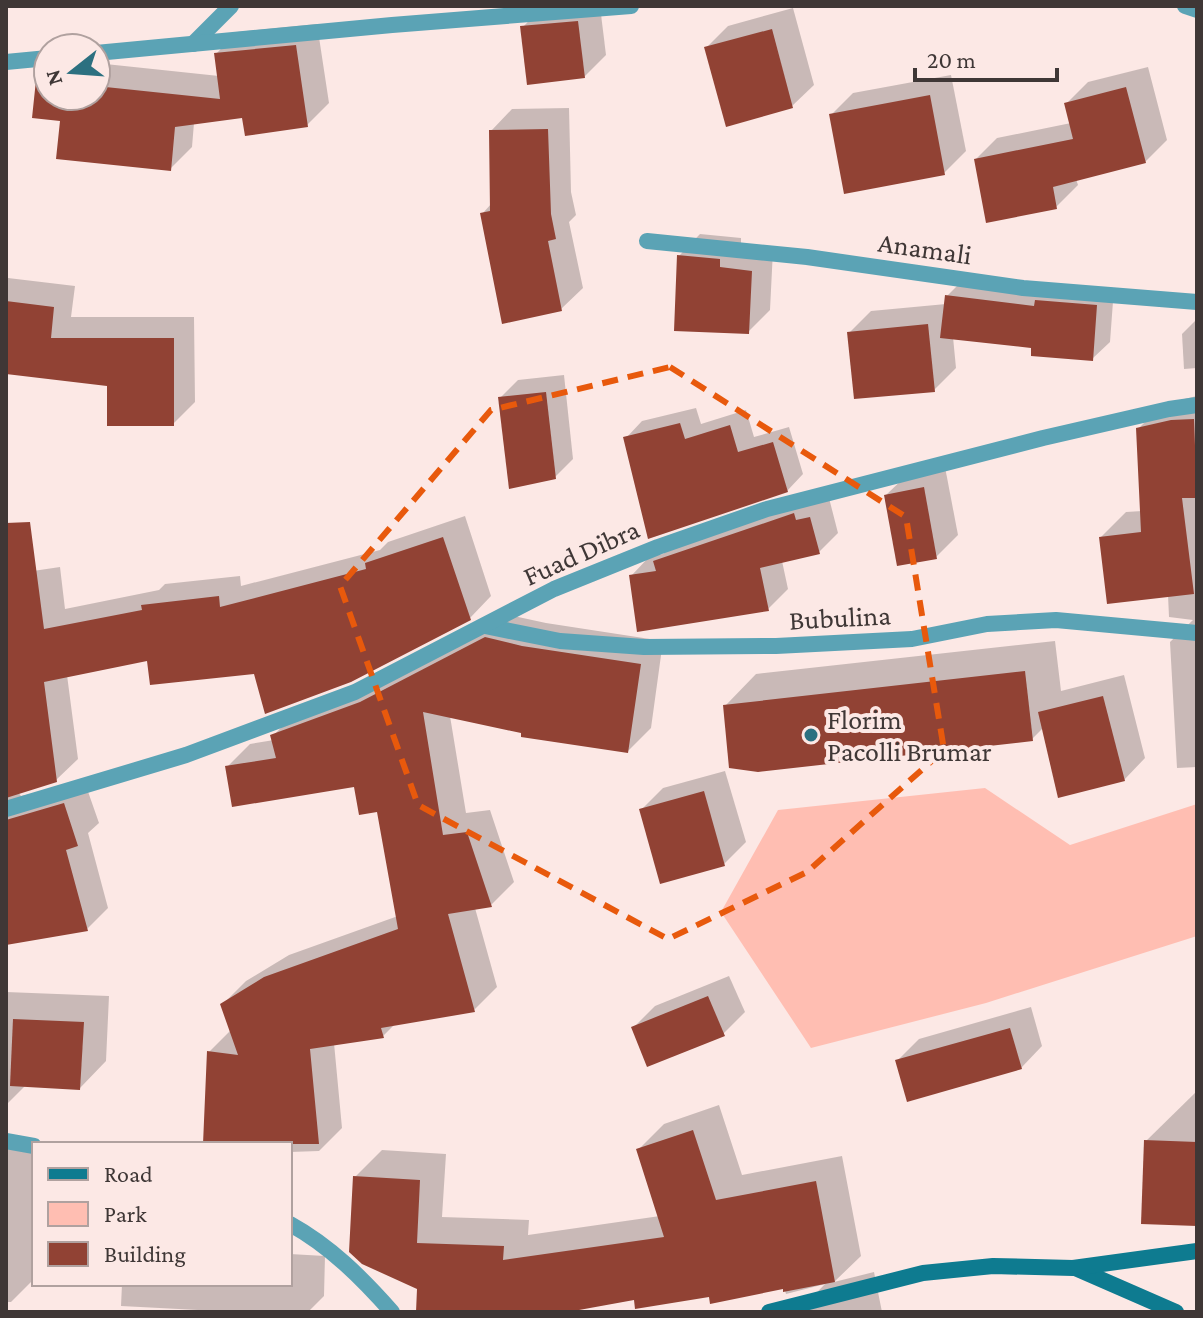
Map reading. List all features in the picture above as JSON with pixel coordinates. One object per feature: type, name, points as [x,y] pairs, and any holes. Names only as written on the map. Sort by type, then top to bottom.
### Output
[{"type":"street","points":[[193,44],[231,6]]},
{"type":"street","points":[[112,52],[631,6]]},
{"type":"street","points":[[1185,6],[1197,10]]},
{"type":"street","points":[[6,62],[32,60]]},
{"type":"street","name":"Anamali","points":[[647,241],[807,257],[1023,288],[1197,302]]},
{"type":"street","name":"Fuad Dibra","points":[[6,809],[186,755],[355,692],[554,589],[658,547],[767,509],[1043,438],[1197,405]]},
{"type":"street","name":"Bubulina","points":[[485,626],[560,641],[644,647],[776,646],[912,639],[987,624],[1056,620],[1197,633]]},
{"type":"street","points":[[6,1141],[32,1146]]},
{"type":"street","points":[[292,1225],[312,1236],[365,1281],[392,1312]]},
{"type":"street","points":[[769,1312],[923,1273],[993,1266],[1073,1268],[1197,1251]]},
{"type":"street","points":[[1073,1268],[1176,1312]]},
{"type":"highlighted area","points":[[670,367],[906,517],[944,750],[807,872],[668,939],[418,805],[340,586],[491,410]]},
{"type":"green space","points":[[985,788],[1070,845],[1197,804],[1197,936],[986,1003],[811,1048],[721,912],[778,810]]},
{"type":"building","points":[[578,21],[585,78],[527,85],[520,26]]},
{"type":"building","points":[[772,29],[793,108],[726,127],[704,47]]},
{"type":"building","points":[[296,45],[308,127],[245,136],[242,118],[175,127],[171,171],[56,159],[60,121],[32,118],[33,112],[112,112],[112,88],[220,99],[214,53]]},
{"type":"building","points":[[1126,87],[1146,163],[1053,187],[1057,209],[986,223],[974,159],[1073,139],[1064,103]]},
{"type":"building","points":[[930,95],[945,175],[844,194],[829,114]]},
{"type":"building","points":[[548,129],[551,214],[556,239],[548,241],[562,311],[502,324],[480,213],[490,211],[489,130]]},
{"type":"building","points":[[677,255],[720,259],[720,267],[752,271],[749,334],[674,331]]},
{"type":"building","points":[[945,295],[1034,306],[1035,300],[1097,305],[1093,361],[1031,356],[1031,348],[940,338]]},
{"type":"building","points":[[6,301],[54,307],[51,338],[174,338],[174,426],[107,426],[107,386],[6,374]]},
{"type":"building","points":[[928,324],[935,392],[854,399],[847,332]]},
{"type":"building","points":[[546,392],[556,479],[509,489],[498,397]]},
{"type":"building","points":[[1194,419],[1197,498],[1182,498],[1194,594],[1107,604],[1099,537],[1141,532],[1136,428],[1171,420]]},
{"type":"building","points":[[680,423],[685,439],[730,425],[738,452],[773,442],[788,492],[648,539],[623,437]]},
{"type":"building","points":[[924,487],[937,559],[897,566],[884,495]]},
{"type":"building","points":[[794,513],[796,520],[810,517],[820,554],[760,568],[769,611],[637,632],[629,575],[656,571],[653,561]]},
{"type":"building","points":[[30,522],[44,629],[142,610],[141,605],[219,596],[220,607],[366,569],[365,563],[443,537],[471,620],[351,682],[265,714],[254,674],[150,685],[147,661],[44,682],[57,782],[6,798],[6,523]]},
{"type":"building","points":[[485,637],[522,646],[641,664],[628,753],[521,737],[521,733],[423,712],[443,835],[467,832],[492,907],[448,914],[475,1012],[381,1028],[384,1038],[310,1049],[319,1144],[203,1142],[207,1051],[238,1055],[220,1004],[264,977],[398,929],[377,812],[359,815],[354,787],[232,807],[225,766],[276,758],[270,735],[360,702]]},
{"type":"building","points":[[1025,671],[1033,741],[758,772],[729,768],[723,705]]},
{"type":"building","points":[[1103,696],[1125,781],[1058,798],[1038,712]]},
{"type":"building","points":[[704,791],[725,866],[660,884],[639,809]]},
{"type":"building","points":[[64,803],[78,846],[66,850],[88,931],[6,945],[6,820]]},
{"type":"building","points":[[708,996],[725,1036],[647,1067],[631,1027]]},
{"type":"building","points":[[13,1019],[84,1022],[80,1090],[10,1086]]},
{"type":"building","points":[[1010,1028],[1022,1069],[907,1102],[895,1060]]},
{"type":"building","points":[[693,1130],[716,1200],[816,1181],[835,1282],[710,1304],[709,1297],[635,1309],[634,1300],[568,1312],[416,1312],[417,1289],[362,1264],[349,1252],[353,1176],[420,1180],[417,1243],[504,1246],[503,1260],[664,1237],[636,1149]]},
{"type":"building","points":[[1144,1140],[1197,1142],[1197,1226],[1141,1224]]},
{"type":"place","name":"Florim Pacolli Brumar","points":[[811,735]]}]
